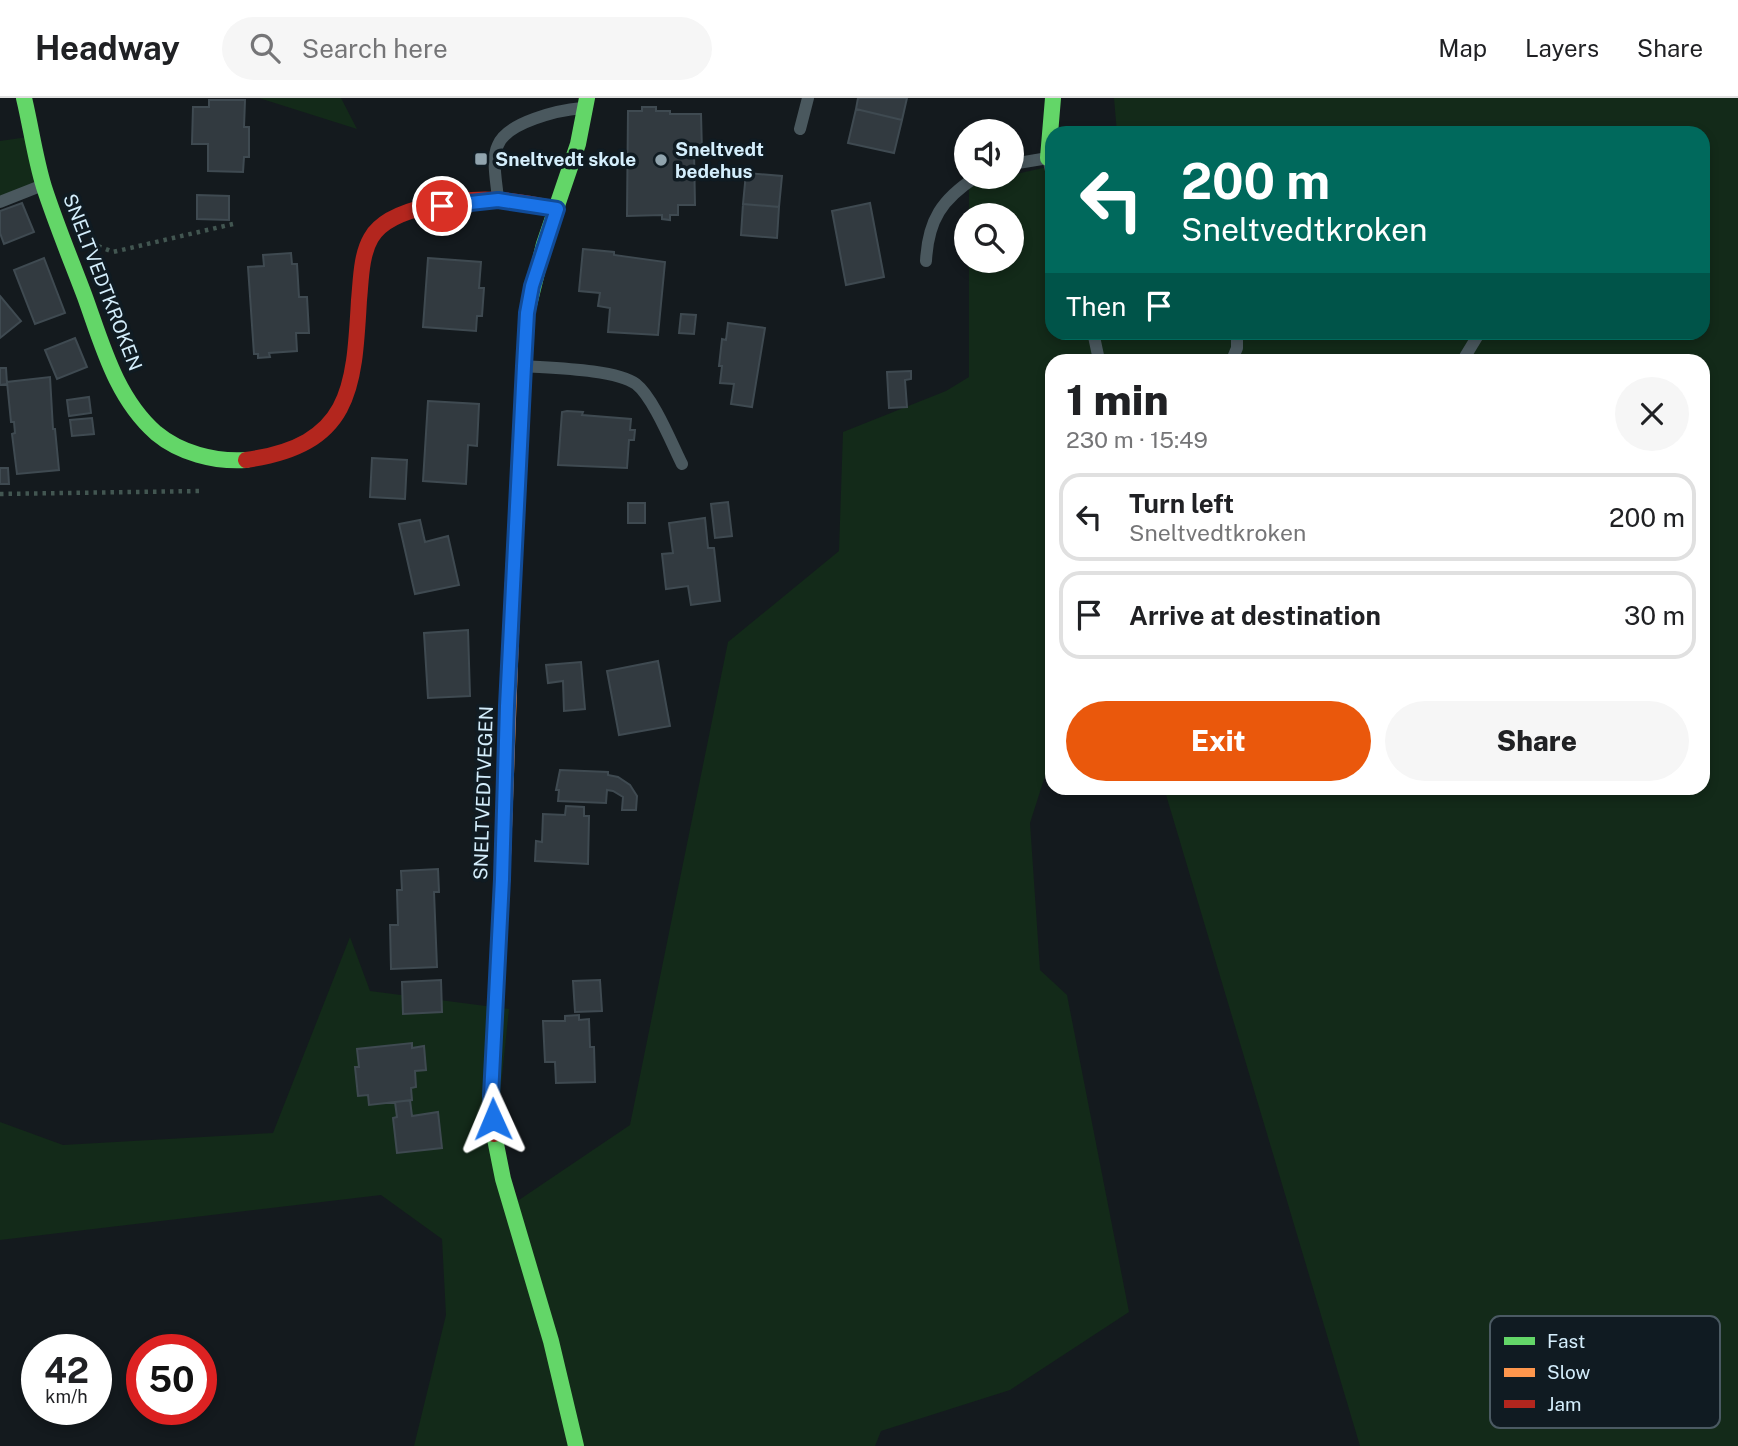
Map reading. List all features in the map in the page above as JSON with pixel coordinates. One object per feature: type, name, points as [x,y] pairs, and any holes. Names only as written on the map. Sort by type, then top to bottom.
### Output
[{"type":"main road","name":"SNELTVEDTKROKEN","points":[[24,98],[44,184],[114,373],[130,403],[160,437],[176,447],[210,458],[248,460],[287,452],[318,436],[336,416],[352,379],[362,268],[370,239],[377,229],[400,216],[418,210],[466,202],[498,200],[557,209]]},
{"type":"main road","points":[[1051,126],[1053,98]]},
{"type":"main road","name":"SNELTVEDTVEGEN","points":[[576,1446],[551,1341],[497,1155],[491,1096],[527,313],[532,286],[578,144],[586,103]]},
{"type":"lane","points":[[800,129],[808,98]]},
{"type":"lane","points":[[498,200],[495,153],[498,142],[517,127],[536,118],[586,103]]},
{"type":"lane","points":[[1024,162],[1045,158]]},
{"type":"lane","name":"SNELTVEDTKROKEN","points":[[0,202],[44,184]]},
{"type":"lane","points":[[926,261],[927,243],[934,219],[944,203],[958,189]]},
{"type":"lane","points":[[524,366],[611,374],[636,384],[649,399],[682,464]]},
{"type":"path","points":[[61,232],[113,251],[233,224]]},
{"type":"path","points":[[0,494],[206,491]]},
{"type":"green space","points":[[259,98],[341,98],[357,129]]},
{"type":"green space","points":[[1114,98],[1738,98],[1738,1446],[1360,1446],[1166,795],[1710,795],[1710,354],[1045,354],[1045,776],[1030,823],[1040,970],[1067,995],[1129,1312],[1010,1390],[881,1431],[875,1446],[414,1446],[446,1315],[442,1239],[381,1195],[0,1240],[0,1122],[63,1145],[273,1133],[350,937],[370,991],[509,1009],[497,1124],[516,1202],[630,1125],[728,642],[839,551],[843,432],[946,391],[969,377],[969,273],[1024,273],[1024,203],[969,203],[969,189],[1024,189],[1024,172],[1045,168],[1045,340],[1710,340],[1710,126],[1116,126]]},
{"type":"green space","points":[[35,136],[50,185],[0,203],[0,141]]},
{"type":"building","points":[[858,98],[907,98],[902,120],[856,109]]},
{"type":"building","points":[[209,100],[245,100],[244,127],[249,127],[249,157],[244,157],[243,172],[208,171],[208,144],[192,144],[193,107],[209,107]]},
{"type":"building","points":[[642,107],[656,107],[656,111],[670,111],[670,114],[701,114],[702,152],[694,152],[695,205],[678,205],[678,215],[670,215],[670,220],[662,219],[662,215],[627,216],[628,111],[642,111]]},
{"type":"building","points":[[856,109],[902,120],[894,153],[848,143]]},
{"type":"building","points":[[746,173],[782,176],[779,207],[743,204]]},
{"type":"building","points":[[197,195],[229,196],[229,220],[197,219]]},
{"type":"building","points":[[22,203],[34,232],[4,244],[0,233],[0,211]]},
{"type":"building","points":[[870,203],[884,277],[846,285],[832,211]]},
{"type":"building","points":[[743,204],[779,207],[777,238],[741,235]]},
{"type":"building","points":[[583,249],[665,262],[658,335],[608,332],[610,308],[598,306],[600,293],[579,291]]},
{"type":"building","points":[[291,253],[292,264],[297,264],[299,297],[307,297],[309,333],[296,333],[297,351],[269,353],[270,357],[258,358],[258,354],[254,354],[248,267],[264,266],[263,255]]},
{"type":"building","points":[[44,258],[65,313],[35,324],[14,270]]},
{"type":"building","points":[[428,258],[481,262],[479,288],[484,288],[482,316],[477,316],[476,331],[423,327]]},
{"type":"building","points":[[0,296],[21,321],[0,338]]},
{"type":"building","points":[[681,314],[696,315],[694,334],[679,333]]},
{"type":"building","points":[[728,323],[765,328],[752,407],[731,404],[734,384],[720,383],[722,339],[726,340]]},
{"type":"building","points":[[75,338],[87,367],[57,379],[45,350]]},
{"type":"building","points":[[0,368],[6,368],[7,384],[0,385]]},
{"type":"building","points":[[911,371],[911,379],[905,380],[907,407],[889,408],[887,372]]},
{"type":"building","points":[[50,377],[59,470],[17,474],[12,434],[15,433],[14,422],[11,422],[7,382]]},
{"type":"building","points":[[89,397],[91,413],[69,416],[67,400]]},
{"type":"building","points":[[428,401],[479,404],[477,446],[468,445],[466,484],[423,481]]},
{"type":"building","points":[[562,412],[583,412],[582,415],[631,419],[630,430],[635,430],[634,440],[629,440],[627,468],[558,465]]},
{"type":"building","points":[[92,418],[94,434],[72,436],[70,420]]},
{"type":"building","points":[[372,458],[407,460],[405,499],[370,497]]},
{"type":"building","points":[[0,468],[8,468],[9,484],[0,484]]},
{"type":"building","points":[[728,502],[732,536],[715,538],[711,504]]},
{"type":"building","points":[[628,503],[645,503],[645,523],[628,523]]},
{"type":"building","points":[[705,518],[708,548],[714,548],[720,601],[691,605],[688,586],[666,589],[662,554],[673,553],[669,523]]},
{"type":"building","points":[[420,520],[425,542],[448,536],[459,585],[415,594],[399,524]]},
{"type":"building","points":[[468,630],[470,696],[428,698],[424,633]]},
{"type":"building","points":[[658,661],[670,726],[619,735],[607,671]]},
{"type":"building","points":[[581,662],[585,709],[564,711],[563,681],[548,683],[546,665]]},
{"type":"building","points":[[560,770],[608,772],[608,775],[618,777],[630,785],[637,796],[636,810],[622,810],[623,797],[607,790],[606,803],[558,801],[559,790],[556,790]]},
{"type":"building","points":[[566,806],[584,807],[584,816],[589,816],[588,864],[535,861],[536,841],[542,842],[543,814],[565,815]]},
{"type":"building","points":[[438,869],[439,892],[434,892],[437,967],[391,969],[390,925],[398,925],[397,890],[402,890],[401,871]]},
{"type":"building","points":[[441,980],[442,1012],[403,1014],[402,982]]},
{"type":"building","points":[[600,980],[602,1011],[575,1012],[573,981]]},
{"type":"building","points":[[579,1015],[579,1020],[589,1019],[590,1047],[594,1047],[595,1082],[556,1083],[555,1062],[545,1062],[543,1021],[565,1021],[565,1016]]},
{"type":"building","points":[[412,1043],[412,1048],[424,1046],[426,1070],[415,1071],[416,1087],[411,1088],[412,1100],[369,1105],[368,1095],[358,1096],[355,1067],[359,1067],[357,1049]]},
{"type":"building","points":[[410,1100],[412,1116],[438,1112],[442,1148],[397,1153],[393,1118],[397,1117],[395,1102]]},
{"type":"traffic: fast","points":[[24,98],[44,187],[104,351],[130,404],[156,433],[176,446],[210,458],[246,460]]},
{"type":"traffic: fast","points":[[513,581],[527,313],[544,244],[578,144],[587,98]]},
{"type":"traffic: fast","points":[[1051,126],[1053,98]]},
{"type":"traffic: fast","points":[[494,1134],[503,1179],[551,1341],[576,1446]]},
{"type":"traffic: slow","points":[[502,884],[513,581]]},
{"type":"traffic: jam","points":[[246,460],[281,453],[307,441],[327,427],[340,408],[349,386],[354,361],[363,260],[371,238],[380,227],[411,211],[468,200],[528,203],[557,209]]},
{"type":"traffic: jam","points":[[494,1134],[491,1096],[502,884]]},
{"type":"place","name":"Sneltvedt skole","points":[[481,159]]},
{"type":"place","name":"Sneltvedt bedehus","points":[[661,160]]},
{"type":"route","points":[[442,206],[498,200],[557,209],[544,244],[527,313],[507,706],[491,1096],[493,1119]]}]
